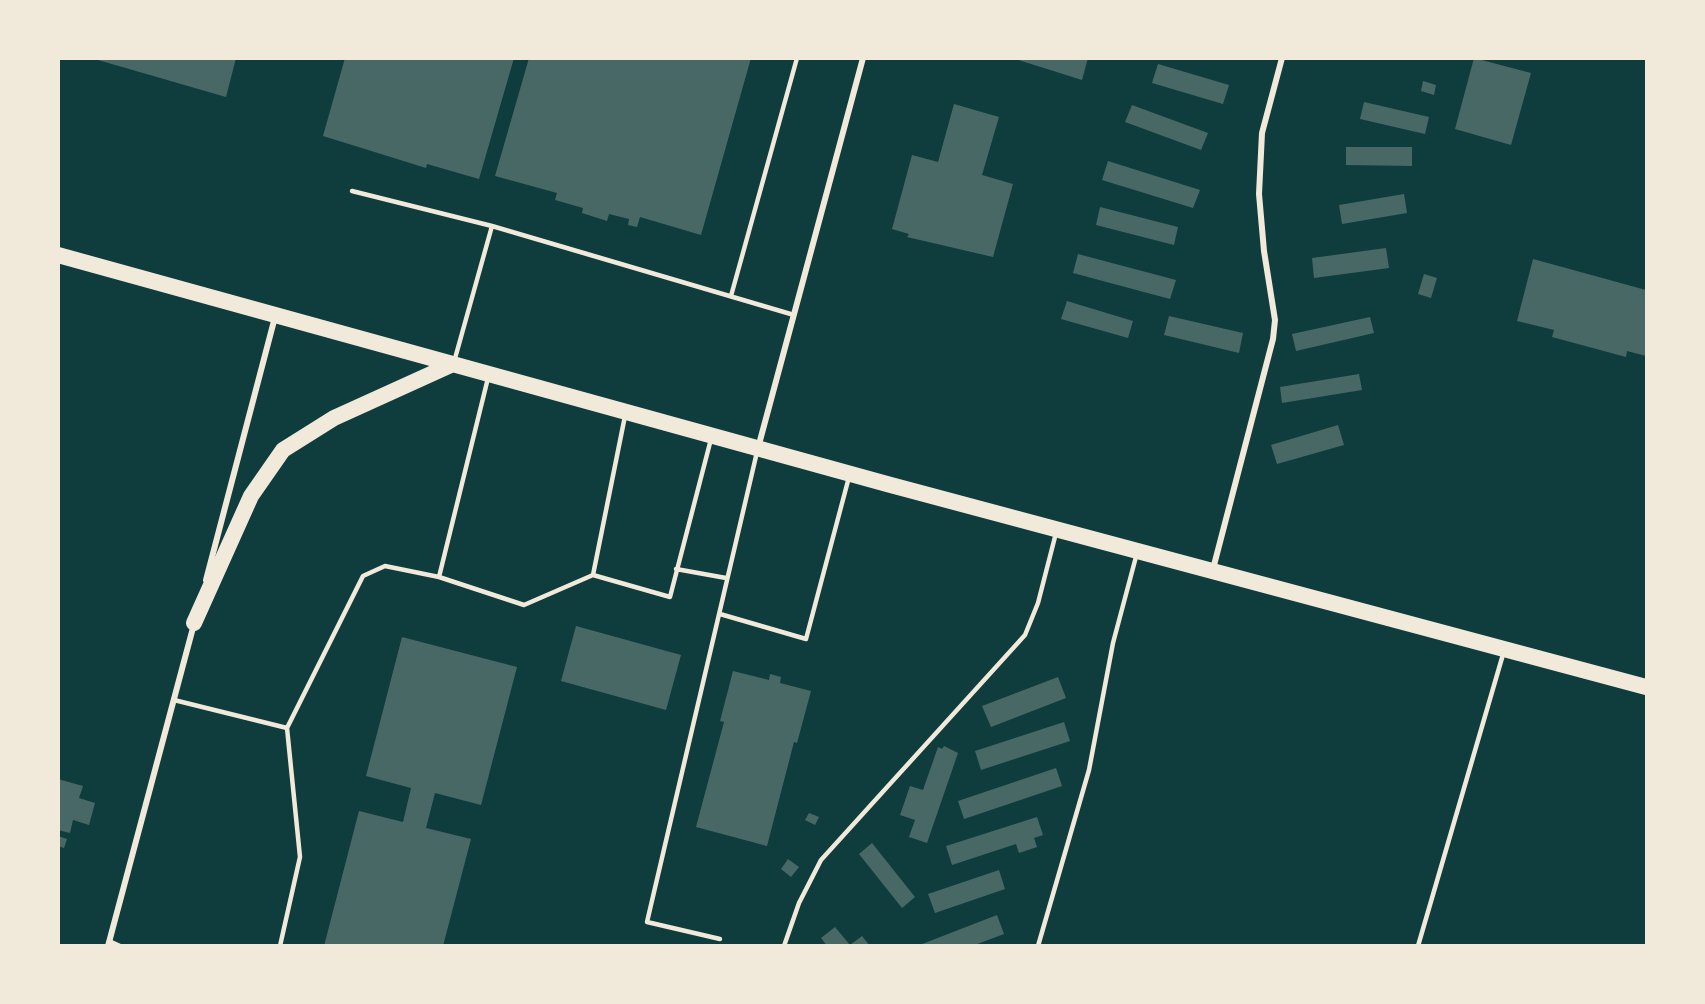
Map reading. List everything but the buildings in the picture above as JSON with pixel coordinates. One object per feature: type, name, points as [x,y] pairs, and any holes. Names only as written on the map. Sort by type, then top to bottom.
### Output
[{"type":"highway","points":[[58,255],[1057,531],[1647,687]]},
{"type":"highway","points":[[194,623],[251,496],[283,450],[334,418],[453,364]]},
{"type":"street","points":[[758,449],[863,58]]},
{"type":"street","points":[[1212,573],[1273,339],[1275,320],[1264,251],[1259,194],[1262,133],[1282,58]]},
{"type":"street","points":[[109,943],[275,315]]},
{"type":"lane","points":[[731,296],[797,58]]},
{"type":"lane","points":[[352,192],[492,226],[794,315]]},
{"type":"lane","points":[[453,364],[492,226]]},
{"type":"lane","points":[[439,577],[489,375]]},
{"type":"lane","points":[[593,575],[626,413]]},
{"type":"lane","points":[[280,945],[300,857],[287,728],[363,576],[385,566],[439,577],[524,605],[593,575],[670,597],[712,436]]},
{"type":"lane","points":[[720,939],[647,922],[758,449]]},
{"type":"lane","points":[[720,614],[806,639],[850,474]]},
{"type":"lane","points":[[784,945],[799,903],[821,860],[1025,635],[1038,603],[1057,531]]},
{"type":"lane","points":[[1038,945],[1089,770],[1113,643],[1137,552]]},
{"type":"lane","points":[[676,569],[726,578]]},
{"type":"lane","points":[[1418,945],[1504,650]]},
{"type":"lane","points":[[174,700],[287,728]]},
{"type":"lane","points":[[109,943],[120,945]]}]
